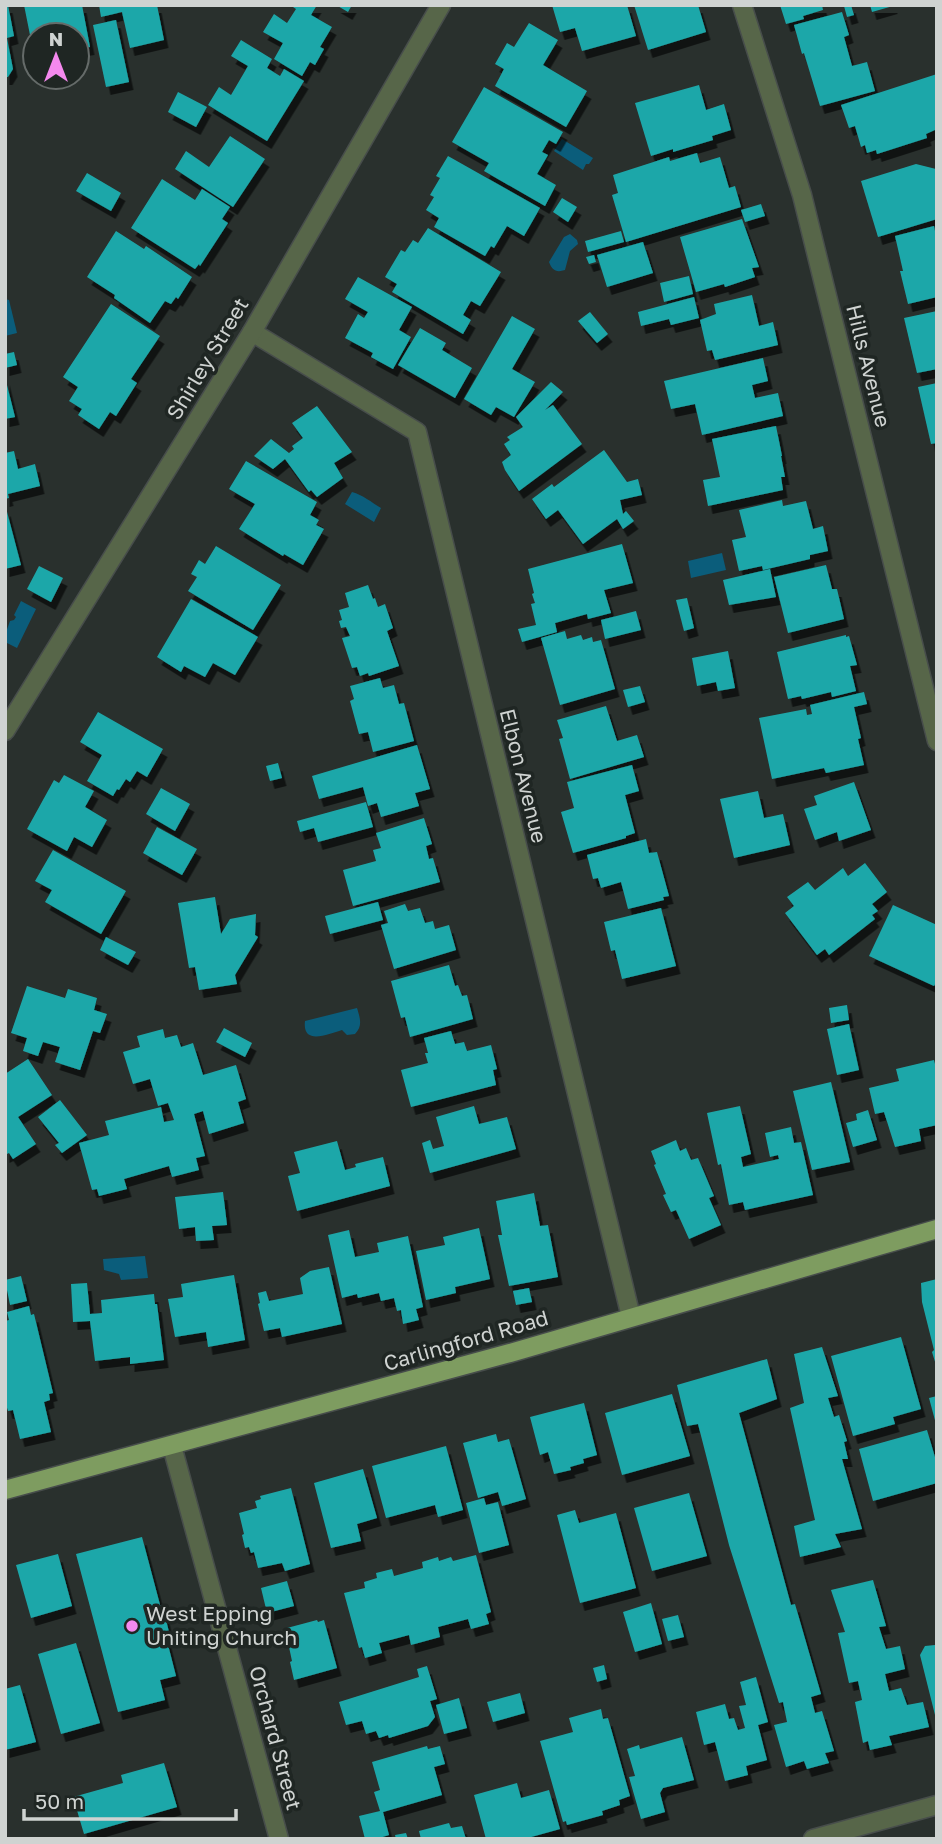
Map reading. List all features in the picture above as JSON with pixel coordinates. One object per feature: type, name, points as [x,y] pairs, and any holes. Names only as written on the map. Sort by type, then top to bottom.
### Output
[{"type":"main road","name":"Carlingford Road","points":[[5,1490],[510,1353],[937,1229]]},
{"type":"street","name":"Shirley Street","points":[[5,731],[252,332],[442,5]]},
{"type":"street","name":"Hills Avenue","points":[[742,5],[802,195],[937,741]]},
{"type":"street","name":"Elbon Avenue","points":[[252,332],[416,432],[631,1317]]},
{"type":"street","name":"Orchard Street","points":[[172,1446],[279,1839]]},
{"type":"street","points":[[813,1839],[937,1805]]},
{"type":"water","points":[[562,139],[593,158],[583,170],[554,151]]},
{"type":"water","points":[[570,234],[578,244],[570,251],[565,270],[555,270],[549,262],[564,237]]},
{"type":"water","points":[[5,299],[9,300],[17,333],[5,336]]},
{"type":"water","points":[[352,492],[381,508],[374,522],[345,504]]},
{"type":"water","points":[[722,553],[726,570],[691,578],[688,561]]},
{"type":"water","points":[[21,601],[36,609],[17,648],[5,642],[5,635],[10,621],[16,617],[14,615]]},
{"type":"water","points":[[357,1008],[360,1025],[355,1034],[347,1035],[342,1030],[323,1036],[312,1036],[305,1029],[305,1021]]},
{"type":"water","points":[[145,1256],[148,1278],[121,1280],[119,1274],[104,1270],[103,1259]]},
{"type":"building","points":[[5,5],[8,5],[14,36],[7,38],[13,69],[8,77],[5,77]]},
{"type":"building","points":[[24,5],[82,5],[85,21],[27,21]]},
{"type":"building","points":[[99,5],[157,5],[164,40],[130,48],[122,12],[101,17]]},
{"type":"building","points":[[290,5],[317,5],[311,15],[332,27],[320,47],[324,49],[315,65],[310,62],[302,76],[274,59],[283,43],[263,32],[274,14],[287,23],[296,9]]},
{"type":"building","points":[[336,5],[352,5],[348,12]]},
{"type":"building","points":[[552,5],[627,5],[636,36],[582,51],[575,28],[560,32]]},
{"type":"building","points":[[634,5],[698,5],[706,32],[648,50]]},
{"type":"building","points":[[780,5],[822,5],[823,10],[786,24]]},
{"type":"building","points":[[851,5],[854,15],[847,17],[844,6]]},
{"type":"building","points":[[870,5],[893,5],[893,6],[872,12]]},
{"type":"building","points":[[842,12],[849,35],[844,37],[852,66],[867,62],[875,91],[820,106],[794,25]]},
{"type":"building","points":[[116,20],[129,82],[106,87],[93,25]]},
{"type":"building","points":[[529,23],[558,40],[543,65],[587,91],[566,127],[495,86],[504,69],[495,64],[507,43],[514,47]]},
{"type":"building","points":[[241,40],[272,59],[267,68],[280,76],[284,69],[304,81],[267,141],[208,105],[219,87],[231,95],[248,66],[231,56]]},
{"type":"building","points":[[937,74],[937,129],[926,134],[927,138],[877,154],[876,150],[867,153],[865,145],[861,147],[855,126],[849,128],[841,105]]},
{"type":"building","points":[[699,85],[706,110],[724,104],[731,130],[712,136],[713,140],[651,156],[635,103]]},
{"type":"building","points":[[484,87],[563,132],[556,144],[549,140],[542,152],[548,155],[537,174],[556,185],[545,206],[484,171],[489,163],[452,142]]},
{"type":"building","points":[[178,92],[207,107],[196,127],[168,112]]},
{"type":"building","points":[[230,136],[265,159],[233,207],[175,169],[186,151],[209,167]]},
{"type":"building","points":[[697,153],[700,163],[720,157],[729,188],[735,186],[741,207],[626,242],[612,195],[618,193],[613,175],[669,157],[670,161]]},
{"type":"building","points":[[448,156],[540,208],[524,236],[507,226],[494,248],[491,246],[485,256],[434,227],[439,218],[426,210],[434,197],[430,195],[440,178],[436,176]]},
{"type":"building","points":[[916,164],[936,169],[937,219],[878,237],[861,181]]},
{"type":"building","points":[[87,173],[121,193],[111,211],[76,191]]},
{"type":"building","points":[[162,179],[195,200],[202,189],[230,207],[222,219],[228,223],[200,266],[199,264],[195,269],[131,228]]},
{"type":"building","points":[[562,198],[577,207],[568,222],[553,212]]},
{"type":"building","points":[[761,204],[765,216],[745,222],[741,210]]},
{"type":"building","points":[[742,219],[759,267],[752,268],[755,277],[725,287],[724,284],[696,292],[680,237]]},
{"type":"building","points":[[934,226],[937,231],[937,297],[908,304],[895,236]]},
{"type":"building","points":[[428,228],[501,272],[480,306],[471,301],[463,315],[471,320],[463,334],[392,292],[397,284],[385,277],[401,250],[405,252],[413,240],[418,243]]},
{"type":"building","points":[[116,231],[144,249],[146,246],[192,277],[178,299],[176,297],[171,304],[165,301],[150,323],[87,277]]},
{"type":"building","points":[[621,231],[624,242],[588,252],[585,241]]},
{"type":"building","points":[[643,242],[653,273],[607,287],[597,255]]},
{"type":"building","points":[[594,255],[596,262],[589,264],[586,257]]},
{"type":"building","points":[[689,276],[693,294],[664,302],[660,283]]},
{"type":"building","points":[[358,277],[412,307],[399,330],[411,337],[393,369],[371,357],[373,353],[345,338],[358,314],[364,318],[368,312],[345,299]]},
{"type":"building","points":[[752,295],[759,326],[773,322],[778,345],[715,360],[712,350],[707,351],[700,320],[716,314],[714,304]]},
{"type":"building","points":[[694,297],[699,318],[671,325],[669,319],[641,326],[638,312]]},
{"type":"building","points":[[111,304],[160,336],[131,379],[137,383],[116,416],[110,412],[99,429],[78,415],[82,409],[69,401],[78,387],[63,377]]},
{"type":"building","points":[[937,311],[937,369],[917,373],[904,318]]},
{"type":"building","points":[[590,312],[608,334],[597,343],[578,321]]},
{"type":"building","points":[[512,316],[535,329],[512,369],[535,382],[514,417],[496,407],[491,415],[464,399]]},
{"type":"building","points":[[420,328],[446,343],[442,350],[472,368],[455,398],[398,365]]},
{"type":"building","points":[[14,352],[17,365],[5,368],[5,354]]},
{"type":"building","points":[[763,358],[768,381],[752,385],[755,398],[778,393],[783,416],[702,435],[695,404],[671,409],[664,381]]},
{"type":"building","points":[[5,377],[15,417],[5,419]]},
{"type":"building","points":[[551,382],[563,392],[545,410],[553,405],[582,444],[519,491],[502,462],[511,455],[504,444],[510,440],[507,437],[523,427],[516,417]]},
{"type":"building","points":[[937,383],[937,443],[931,444],[918,387]]},
{"type":"building","points":[[317,406],[352,452],[334,463],[343,478],[317,497],[311,490],[309,492],[285,459],[273,469],[254,456],[271,439],[289,453],[294,449],[292,446],[303,438],[292,423]]},
{"type":"building","points":[[776,426],[785,477],[781,477],[783,490],[708,506],[703,480],[720,477],[712,439]]},
{"type":"building","points":[[604,450],[627,482],[638,479],[642,495],[620,500],[623,514],[626,511],[634,521],[623,529],[617,519],[583,544],[558,510],[546,519],[532,499],[552,484],[554,487]]},
{"type":"building","points":[[14,451],[18,469],[35,464],[40,486],[8,494],[9,498],[5,499],[5,453]]},
{"type":"building","points":[[246,461],[317,502],[310,515],[319,520],[316,525],[324,529],[303,565],[239,529],[255,504],[229,489]]},
{"type":"building","points":[[782,500],[783,506],[806,501],[813,529],[823,526],[828,551],[810,555],[810,559],[763,570],[762,566],[739,571],[732,540],[746,537],[739,510]]},
{"type":"building","points":[[5,509],[21,565],[5,569]]},
{"type":"building","points":[[622,544],[633,583],[604,590],[611,613],[588,619],[587,614],[555,623],[557,632],[522,642],[518,629],[536,625],[531,604],[535,603],[534,593],[528,569]]},
{"type":"building","points":[[216,546],[281,585],[253,630],[188,591],[197,577],[191,574],[199,560],[205,564]]},
{"type":"building","points":[[826,565],[832,589],[837,589],[844,619],[788,633],[774,577]]},
{"type":"building","points":[[39,566],[63,578],[51,602],[27,589]]},
{"type":"building","points":[[770,569],[776,597],[729,605],[723,580]]},
{"type":"building","points":[[368,585],[378,607],[385,604],[393,628],[387,631],[399,666],[369,676],[368,673],[360,676],[357,667],[352,668],[342,638],[350,636],[346,627],[341,628],[339,610],[349,607],[345,593]]},
{"type":"building","points":[[687,598],[694,628],[684,631],[676,600]]},
{"type":"building","points":[[191,599],[258,637],[235,675],[213,663],[205,677],[184,666],[181,672],[157,657]]},
{"type":"building","points":[[636,611],[641,630],[605,639],[601,620]]},
{"type":"building","points":[[565,631],[567,639],[581,635],[583,640],[592,637],[593,642],[601,640],[615,689],[560,705],[541,638]]},
{"type":"building","points":[[849,636],[857,665],[850,666],[856,691],[832,697],[831,692],[802,699],[801,696],[788,699],[777,652]]},
{"type":"building","points":[[728,651],[735,688],[718,691],[716,682],[697,686],[692,658]]},
{"type":"building","points":[[380,678],[383,688],[394,685],[399,704],[404,703],[414,741],[373,752],[368,732],[359,734],[350,701],[354,699],[350,686]]},
{"type":"building","points":[[640,686],[645,702],[628,707],[623,690]]},
{"type":"building","points":[[864,692],[867,704],[854,707],[864,765],[826,773],[824,768],[772,779],[759,718],[806,709],[807,715],[812,714],[810,705]]},
{"type":"building","points":[[606,706],[617,741],[637,735],[644,757],[570,779],[559,739],[563,738],[557,720]]},
{"type":"building","points":[[98,712],[163,749],[147,777],[137,771],[130,782],[126,779],[113,796],[87,781],[102,755],[80,742]]},
{"type":"building","points":[[417,745],[430,789],[415,793],[419,806],[381,817],[377,803],[368,806],[363,787],[319,799],[312,776]]},
{"type":"building","points":[[278,763],[282,778],[270,781],[266,766]]},
{"type":"building","points":[[632,765],[639,791],[625,795],[635,833],[573,853],[561,812],[574,808],[567,782]]},
{"type":"building","points":[[64,775],[94,791],[85,807],[107,820],[92,847],[74,837],[67,851],[27,829],[54,780],[59,783]]},
{"type":"building","points":[[854,782],[871,830],[839,841],[837,832],[815,840],[804,809],[817,805],[814,796]]},
{"type":"building","points":[[161,788],[190,804],[175,831],[146,814]]},
{"type":"building","points":[[758,791],[764,818],[783,814],[790,845],[734,858],[720,799]]},
{"type":"building","points":[[366,802],[373,827],[318,842],[314,828],[300,832],[297,821]]},
{"type":"building","points":[[424,818],[432,844],[426,846],[429,859],[433,858],[440,882],[353,906],[343,870],[376,861],[373,850],[381,848],[376,833]]},
{"type":"building","points":[[157,827],[197,849],[182,875],[143,853]]},
{"type":"building","points":[[646,839],[649,853],[657,852],[669,896],[663,897],[664,900],[628,909],[621,882],[601,888],[598,878],[593,879],[587,855]]},
{"type":"building","points":[[53,850],[126,891],[101,934],[45,902],[52,890],[35,881]]},
{"type":"building","points":[[865,863],[887,892],[872,904],[878,911],[872,915],[875,919],[829,955],[825,949],[817,955],[785,913],[794,906],[787,897],[808,882],[815,890],[843,868],[848,876]]},
{"type":"building","points":[[215,897],[221,934],[230,919],[256,914],[255,935],[258,937],[235,975],[237,984],[199,990],[195,967],[189,968],[178,903]]},
{"type":"building","points":[[378,902],[383,920],[330,934],[325,916]]},
{"type":"building","points":[[405,904],[408,911],[420,908],[425,923],[433,921],[435,929],[449,925],[456,950],[394,969],[381,925],[388,923],[384,911]]},
{"type":"building","points":[[893,905],[937,925],[937,981],[934,986],[869,956]]},
{"type":"building","points":[[661,908],[676,966],[622,979],[604,922]]},
{"type":"building","points":[[106,937],[136,952],[128,965],[100,950]]},
{"type":"building","points":[[449,965],[455,986],[458,985],[462,996],[467,995],[473,1019],[410,1037],[405,1017],[401,1018],[391,981]]},
{"type":"building","points":[[27,986],[65,998],[68,989],[97,998],[94,1010],[107,1014],[100,1033],[93,1031],[80,1070],[55,1062],[60,1047],[43,1042],[38,1056],[23,1051],[27,1038],[11,1033]]},
{"type":"building","points":[[847,1005],[849,1020],[831,1023],[829,1008]]},
{"type":"building","points":[[849,1024],[859,1070],[837,1075],[827,1029]]},
{"type":"building","points":[[224,1028],[252,1043],[245,1057],[216,1042]]},
{"type":"building","points":[[163,1029],[165,1038],[177,1035],[181,1047],[193,1043],[203,1075],[236,1065],[246,1099],[238,1102],[244,1123],[209,1134],[203,1111],[194,1114],[205,1156],[196,1158],[199,1170],[172,1177],[169,1166],[124,1179],[127,1189],[99,1196],[97,1189],[92,1190],[79,1143],[109,1135],[105,1121],[161,1107],[164,1122],[174,1120],[168,1103],[158,1106],[150,1079],[133,1084],[123,1052],[140,1047],[137,1036]]},
{"type":"building","points":[[451,1031],[455,1044],[464,1042],[467,1051],[491,1045],[497,1069],[493,1070],[496,1085],[411,1107],[401,1070],[428,1063],[424,1038]]},
{"type":"building","points":[[28,1059],[52,1095],[18,1117],[36,1144],[13,1159],[9,1153],[5,1155],[5,1074]]},
{"type":"building","points":[[934,1060],[937,1072],[937,1125],[919,1129],[921,1141],[895,1147],[884,1112],[875,1114],[869,1088],[899,1081],[896,1069]]},
{"type":"building","points":[[831,1082],[850,1162],[812,1170],[793,1091]]},
{"type":"building","points":[[60,1100],[87,1135],[62,1153],[55,1145],[59,1143],[38,1117]]},
{"type":"building","points":[[474,1106],[479,1124],[507,1117],[516,1149],[430,1173],[422,1143],[430,1140],[433,1149],[444,1146],[436,1117]]},
{"type":"building","points":[[740,1106],[751,1154],[741,1157],[743,1167],[779,1159],[778,1155],[770,1157],[765,1133],[791,1127],[794,1143],[801,1142],[813,1195],[745,1210],[743,1202],[729,1205],[707,1113]]},
{"type":"building","points":[[868,1110],[877,1140],[853,1147],[846,1123],[857,1120],[856,1114]]},
{"type":"building","points":[[676,1140],[680,1151],[686,1148],[691,1160],[698,1158],[714,1196],[709,1198],[721,1225],[689,1239],[676,1210],[671,1212],[663,1195],[666,1194],[651,1151]]},
{"type":"building","points":[[337,1141],[345,1170],[356,1167],[355,1164],[383,1157],[390,1186],[297,1211],[288,1176],[300,1173],[294,1152]]},
{"type":"building","points":[[223,1192],[227,1225],[212,1226],[214,1240],[196,1241],[195,1227],[179,1229],[175,1197]]},
{"type":"building","points":[[534,1193],[540,1226],[548,1225],[558,1277],[509,1286],[498,1235],[502,1235],[496,1201]]},
{"type":"building","points":[[479,1228],[490,1279],[455,1287],[456,1293],[426,1300],[416,1251],[445,1245],[443,1237]]},
{"type":"building","points":[[349,1230],[355,1257],[379,1252],[377,1243],[408,1236],[423,1307],[416,1309],[419,1320],[403,1324],[401,1310],[397,1311],[394,1298],[381,1301],[379,1293],[358,1298],[357,1294],[342,1298],[328,1235]]},
{"type":"building","points":[[329,1267],[342,1324],[282,1337],[280,1328],[264,1331],[258,1293],[266,1291],[269,1301],[303,1294],[300,1278],[310,1271]]},
{"type":"building","points":[[234,1275],[245,1340],[208,1347],[206,1332],[175,1337],[168,1299],[183,1297],[181,1284]]},
{"type":"building","points":[[21,1276],[27,1301],[10,1305],[5,1280]]},
{"type":"building","points":[[937,1279],[936,1365],[922,1302],[921,1283]]},
{"type":"building","points":[[87,1283],[90,1314],[102,1313],[101,1300],[154,1294],[164,1360],[130,1364],[130,1357],[95,1361],[90,1321],[73,1322],[71,1284]]},
{"type":"building","points":[[529,1288],[532,1302],[516,1305],[513,1291]]},
{"type":"building","points":[[29,1306],[31,1315],[34,1314],[53,1393],[49,1394],[50,1400],[44,1402],[51,1432],[20,1439],[13,1410],[8,1411],[5,1401],[5,1321],[9,1320],[7,1312]]},
{"type":"building","points":[[901,1337],[921,1409],[893,1417],[895,1424],[853,1436],[831,1356]]},
{"type":"building","points":[[822,1347],[838,1396],[828,1398],[834,1417],[839,1415],[847,1441],[844,1442],[848,1459],[842,1459],[862,1529],[835,1534],[841,1547],[800,1557],[794,1526],[815,1520],[790,1408],[804,1403],[794,1354]]},
{"type":"building","points":[[767,1359],[777,1399],[739,1413],[791,1605],[795,1604],[821,1694],[811,1697],[815,1713],[822,1711],[834,1751],[825,1753],[829,1763],[807,1769],[804,1761],[786,1767],[774,1725],[787,1722],[783,1702],[779,1703],[729,1545],[698,1424],[687,1426],[677,1385]]},
{"type":"building","points":[[672,1394],[690,1456],[622,1475],[605,1413]]},
{"type":"building","points":[[937,1396],[937,1423],[936,1424],[929,1398]]},
{"type":"building","points":[[584,1403],[597,1455],[583,1459],[584,1463],[570,1467],[571,1470],[554,1474],[548,1452],[540,1455],[530,1417]]},
{"type":"building","points":[[927,1430],[937,1464],[937,1483],[873,1501],[859,1449]]},
{"type":"building","points":[[496,1434],[498,1442],[509,1439],[526,1499],[502,1506],[498,1492],[478,1498],[463,1443]]},
{"type":"building","points":[[446,1446],[463,1510],[438,1517],[435,1505],[386,1518],[372,1466]]},
{"type":"building","points":[[363,1469],[377,1518],[357,1524],[361,1541],[331,1548],[314,1483]]},
{"type":"building","points":[[291,1488],[310,1564],[285,1571],[282,1563],[258,1568],[254,1552],[251,1553],[249,1547],[245,1548],[239,1513],[257,1508],[255,1501],[261,1499],[260,1496]]},
{"type":"building","points":[[689,1493],[707,1556],[652,1571],[634,1508]]},
{"type":"building","points":[[484,1498],[486,1505],[498,1502],[509,1545],[479,1553],[466,1503]]},
{"type":"building","points":[[575,1510],[579,1523],[616,1513],[636,1588],[580,1603],[557,1515]]},
{"type":"building","name":"West Epping Uniting Church","points":[[142,1537],[170,1636],[166,1637],[176,1676],[160,1680],[165,1700],[118,1712],[76,1554]]},
{"type":"building","points":[[58,1554],[72,1606],[31,1618],[16,1565]]},
{"type":"building","points":[[476,1555],[491,1612],[486,1614],[489,1624],[471,1629],[468,1619],[438,1627],[440,1637],[411,1645],[409,1635],[379,1643],[382,1653],[365,1658],[362,1647],[359,1648],[344,1593],[365,1588],[364,1582],[377,1578],[376,1573],[392,1569],[394,1576],[423,1568],[422,1562],[438,1557],[439,1561],[451,1557],[453,1561]]},
{"type":"building","points":[[873,1580],[886,1626],[879,1627],[886,1649],[900,1646],[905,1669],[885,1674],[889,1691],[901,1688],[907,1705],[923,1702],[929,1727],[889,1736],[892,1745],[870,1750],[868,1741],[863,1743],[855,1702],[862,1700],[858,1681],[849,1683],[838,1633],[845,1632],[831,1590]]},
{"type":"building","points":[[287,1581],[294,1606],[267,1613],[261,1588]]},
{"type":"building","points":[[651,1603],[662,1644],[635,1652],[623,1612]]},
{"type":"building","points":[[678,1615],[684,1637],[668,1641],[662,1619]]},
{"type":"building","points":[[324,1620],[337,1668],[294,1680],[289,1647],[292,1646],[287,1628]]},
{"type":"building","points":[[76,1643],[100,1723],[61,1734],[38,1654]]},
{"type":"building","points":[[935,1645],[936,1719],[920,1655],[925,1646]]},
{"type":"building","points":[[604,1665],[607,1679],[597,1682],[593,1668]]},
{"type":"building","points":[[427,1666],[437,1699],[430,1701],[435,1717],[428,1726],[389,1738],[388,1735],[379,1738],[376,1731],[366,1734],[362,1721],[346,1725],[339,1702],[419,1677],[417,1669]]},
{"type":"building","points":[[756,1677],[768,1722],[758,1725],[767,1760],[746,1766],[748,1775],[725,1781],[715,1742],[704,1745],[696,1712],[725,1704],[729,1719],[734,1718],[738,1730],[745,1728],[739,1706],[746,1705],[740,1682]]},
{"type":"building","points":[[20,1685],[36,1742],[5,1750],[5,1689]]},
{"type":"building","points":[[520,1693],[525,1713],[493,1722],[487,1702]]},
{"type":"building","points":[[459,1698],[467,1728],[444,1734],[436,1705]]},
{"type":"building","points":[[601,1709],[603,1719],[608,1718],[630,1796],[619,1800],[620,1805],[602,1811],[603,1815],[567,1825],[566,1821],[563,1822],[540,1741],[573,1732],[569,1718]]},
{"type":"building","points":[[682,1737],[694,1780],[663,1788],[660,1793],[665,1812],[641,1819],[629,1777],[635,1776],[627,1749],[639,1745],[640,1749]]},
{"type":"building","points":[[427,1746],[428,1749],[440,1746],[445,1764],[434,1767],[442,1795],[383,1812],[389,1835],[365,1839],[359,1816],[380,1811],[374,1792],[380,1790],[372,1762]]},
{"type":"building","points":[[164,1763],[177,1807],[84,1834],[73,1797],[123,1783],[121,1775]]},
{"type":"building","points":[[517,1783],[521,1798],[549,1790],[560,1829],[524,1839],[486,1839],[474,1795]]},
{"type":"building","points":[[449,1823],[451,1828],[462,1826],[466,1839],[421,1839],[419,1831]]},
{"type":"building","points":[[406,1833],[408,1839],[396,1839],[395,1835]]},
{"type":"place","name":"West Epping Uniting Church","points":[[132,1626]]}]
